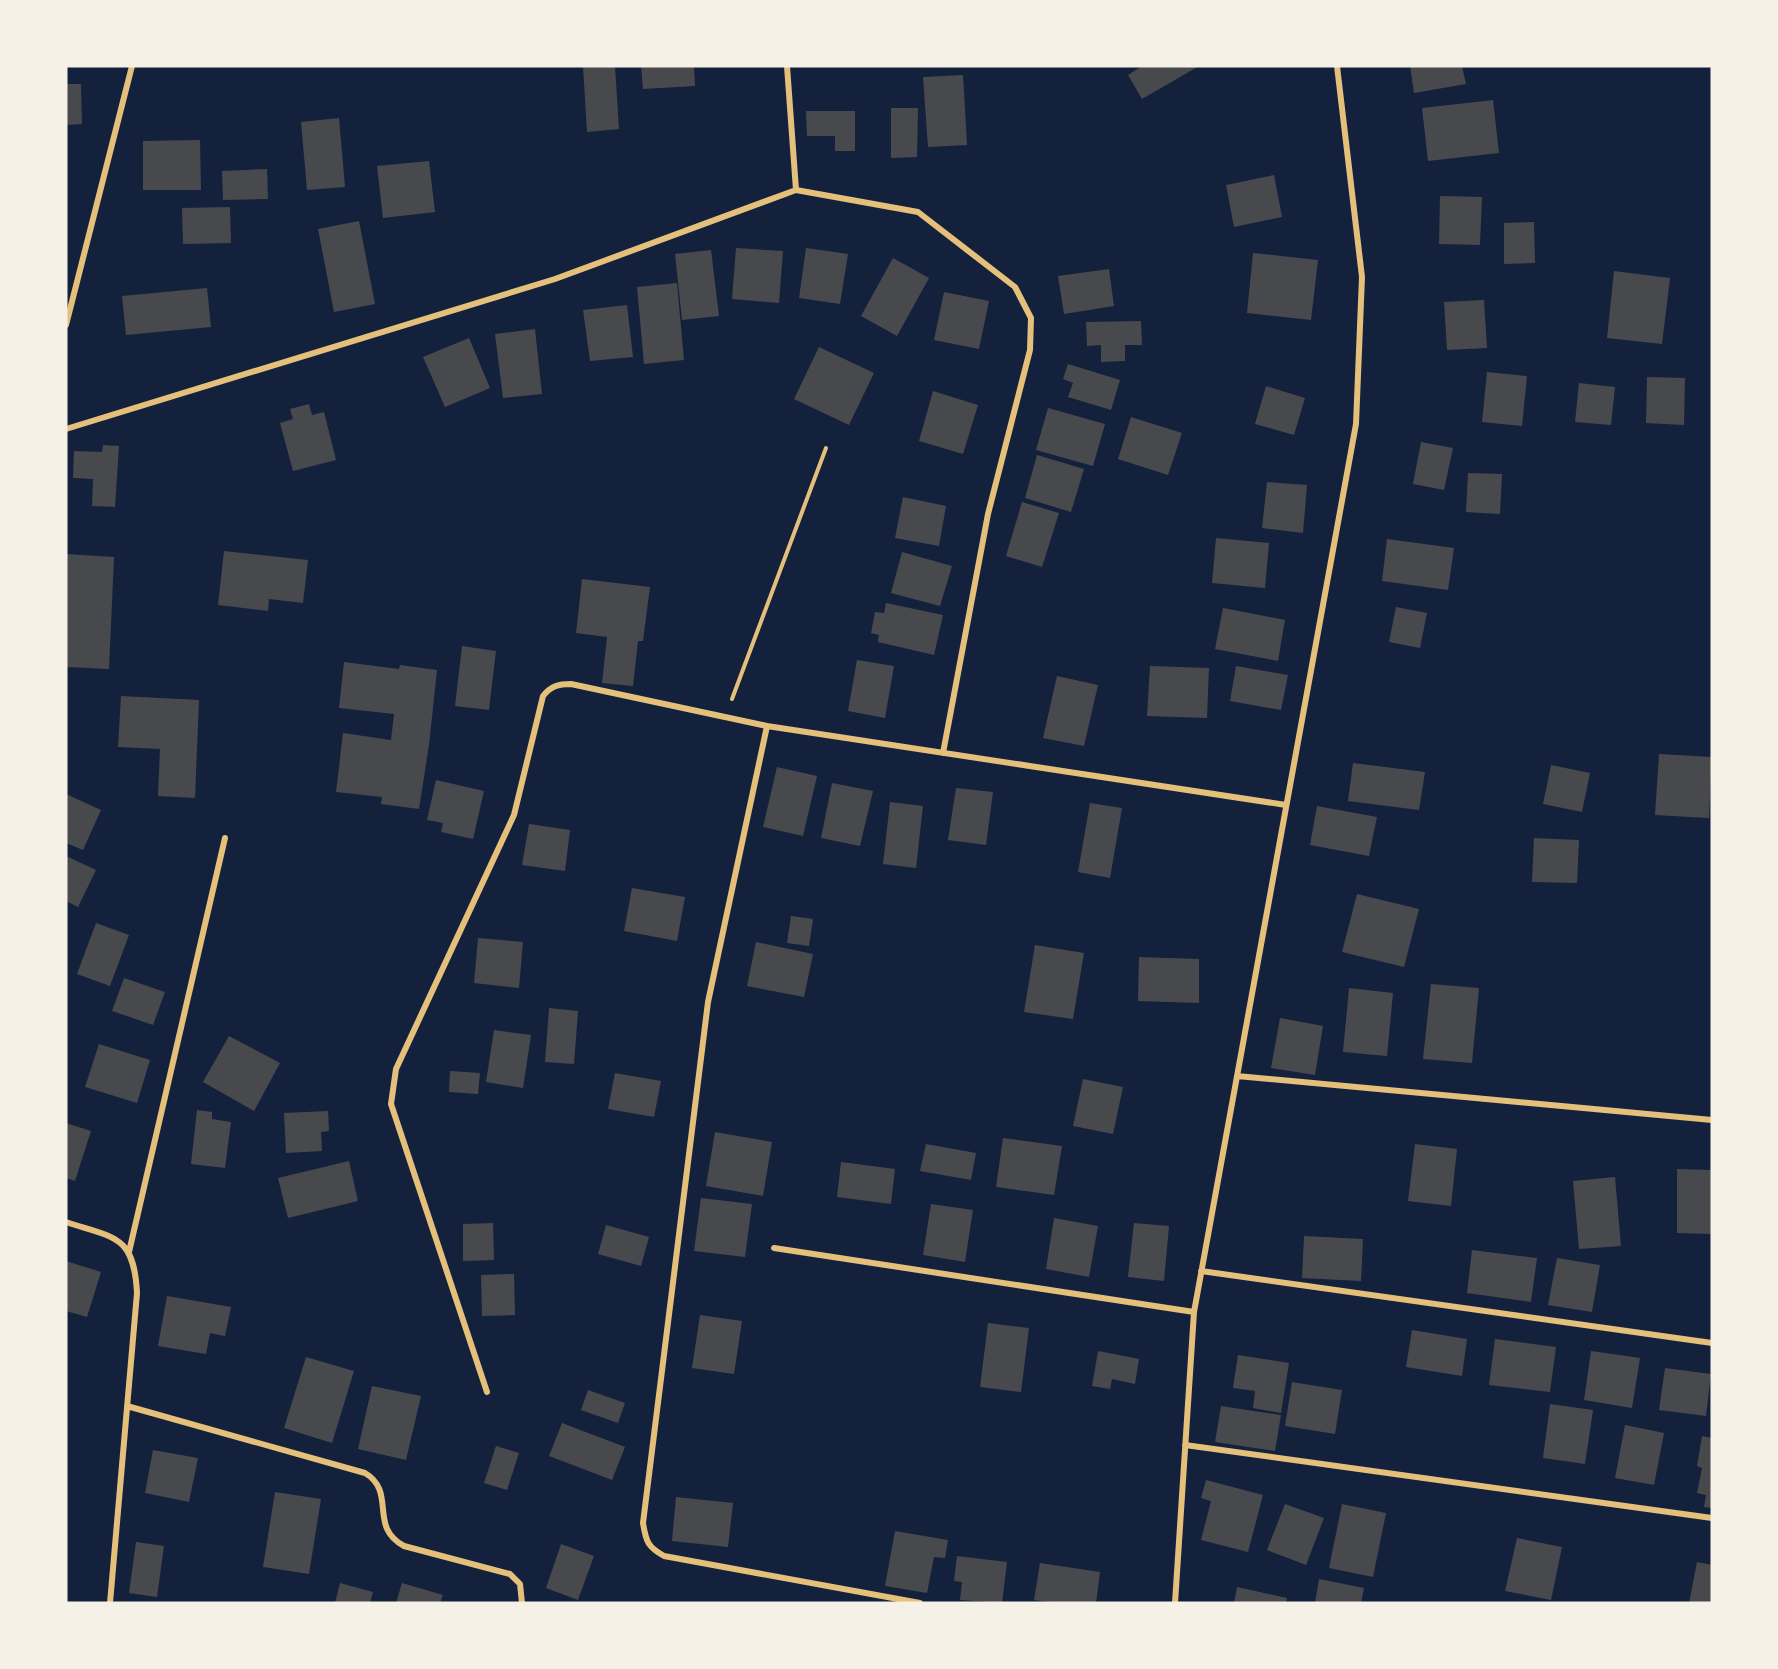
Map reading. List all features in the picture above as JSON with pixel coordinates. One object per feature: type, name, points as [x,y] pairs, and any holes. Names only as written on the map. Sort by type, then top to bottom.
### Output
[{"type":"street","points":[[66,325],[132,66]]},
{"type":"street","points":[[787,66],[796,190]]},
{"type":"street","points":[[1175,1603],[1194,1312],[1356,424],[1362,277],[1337,66]]},
{"type":"street","points":[[66,429],[555,279],[796,190],[918,212],[1015,287],[1031,318],[1030,350],[988,514],[943,753]]},
{"type":"street","points":[[487,1392],[391,1104],[396,1069],[514,815],[543,696],[549,689],[557,684],[571,684],[767,726],[1286,805]]},
{"type":"street","points":[[767,726],[708,1002],[643,1523],[645,1537],[651,1549],[664,1556],[920,1603]]},
{"type":"street","points":[[129,1252],[225,838]]},
{"type":"street","points":[[1237,1076],[1712,1120]]},
{"type":"street","points":[[66,1222],[114,1238],[129,1252],[136,1271],[137,1293],[110,1603]]},
{"type":"street","points":[[774,1248],[1194,1312]]},
{"type":"street","points":[[1201,1271],[1712,1343]]},
{"type":"street","points":[[127,1406],[365,1473],[375,1479],[380,1487],[386,1527],[395,1542],[510,1574],[520,1584],[522,1603]]},
{"type":"street","points":[[1185,1446],[1712,1518]]},
{"type":"path","points":[[725,717],[826,448]]},
{"type":"building","points":[[583,66],[615,66],[619,129],[587,132]]},
{"type":"building","points":[[641,66],[694,66],[695,86],[643,89]]},
{"type":"building","points":[[1142,66],[1199,66],[1142,99],[1128,75]]},
{"type":"building","points":[[1410,66],[1462,66],[1466,84],[1414,93]]},
{"type":"building","points":[[963,75],[967,145],[928,147],[923,77]]},
{"type":"building","points":[[66,84],[81,84],[82,124],[66,125]]},
{"type":"building","points":[[1493,100],[1499,153],[1428,161],[1422,108]]},
{"type":"building","points":[[891,108],[918,108],[917,157],[891,158]]},
{"type":"building","points":[[806,111],[855,111],[855,151],[835,151],[835,136],[807,136]]},
{"type":"building","points":[[339,118],[345,187],[307,190],[301,122]]},
{"type":"building","points":[[200,140],[201,190],[143,190],[143,141]]},
{"type":"building","points":[[429,161],[435,212],[383,218],[377,166]]},
{"type":"building","points":[[267,169],[268,199],[223,200],[222,171]]},
{"type":"building","points":[[1274,175],[1282,217],[1234,227],[1226,185]]},
{"type":"building","points":[[1440,196],[1482,197],[1480,245],[1439,244]]},
{"type":"building","points":[[230,207],[231,243],[183,244],[182,208]]},
{"type":"building","points":[[359,221],[375,304],[334,312],[318,229]]},
{"type":"building","points":[[1534,222],[1535,263],[1504,264],[1504,223]]},
{"type":"building","points":[[736,248],[783,251],[779,303],[732,299]]},
{"type":"building","points":[[806,248],[848,254],[840,304],[799,298]]},
{"type":"building","points":[[711,250],[719,316],[682,320],[675,254]]},
{"type":"building","points":[[1253,253],[1318,260],[1311,320],[1247,313]]},
{"type":"building","points":[[893,258],[929,278],[897,336],[861,316]]},
{"type":"building","points":[[1109,269],[1114,306],[1064,314],[1058,276]]},
{"type":"building","points":[[1614,271],[1670,278],[1662,344],[1607,338]]},
{"type":"building","points":[[677,283],[684,360],[644,364],[637,287]]},
{"type":"building","points":[[207,288],[211,327],[126,335],[122,296]]},
{"type":"building","points":[[944,292],[989,301],[979,349],[934,340]]},
{"type":"building","points":[[1484,300],[1487,348],[1447,350],[1444,302]]},
{"type":"building","points":[[627,305],[633,357],[590,361],[583,310]]},
{"type":"building","points":[[1141,321],[1142,345],[1125,345],[1125,361],[1101,362],[1101,345],[1087,346],[1086,322]]},
{"type":"building","points":[[535,329],[542,394],[503,398],[495,334]]},
{"type":"building","points":[[469,338],[490,388],[445,407],[423,357]]},
{"type":"building","points":[[819,347],[874,373],[849,425],[794,399]]},
{"type":"building","points":[[1068,364],[1120,380],[1111,410],[1068,397],[1073,383],[1063,379]]},
{"type":"building","points":[[1487,372],[1527,376],[1522,426],[1482,422]]},
{"type":"building","points":[[1647,377],[1685,378],[1684,425],[1646,423]]},
{"type":"building","points":[[1579,383],[1615,387],[1611,425],[1575,422]]},
{"type":"building","points":[[1266,386],[1305,398],[1294,435],[1255,424]]},
{"type":"building","points":[[933,391],[978,405],[963,454],[919,441]]},
{"type":"building","points":[[309,404],[312,415],[324,412],[336,460],[293,471],[280,423],[293,419],[290,409]]},
{"type":"building","points":[[1048,408],[1105,424],[1093,466],[1036,450]]},
{"type":"building","points":[[1131,417],[1182,433],[1168,475],[1118,459]]},
{"type":"building","points":[[1421,442],[1453,448],[1444,490],[1413,484]]},
{"type":"building","points":[[103,445],[119,446],[115,507],[92,506],[93,479],[73,478],[74,451],[102,452]]},
{"type":"building","points":[[1037,455],[1084,469],[1071,512],[1025,498]]},
{"type":"building","points":[[1468,473],[1502,474],[1500,514],[1466,512]]},
{"type":"building","points":[[1267,482],[1307,485],[1303,533],[1262,528]]},
{"type":"building","points":[[903,497],[946,506],[939,546],[895,538]]},
{"type":"building","points":[[1022,502],[1059,513],[1042,567],[1006,556]]},
{"type":"building","points":[[1216,538],[1269,543],[1265,588],[1212,583]]},
{"type":"building","points":[[1387,539],[1454,548],[1448,590],[1382,581]]},
{"type":"building","points":[[224,551],[308,560],[303,603],[269,599],[268,611],[218,605]]},
{"type":"building","points":[[902,552],[952,566],[940,606],[891,593]]},
{"type":"building","points":[[66,554],[114,557],[109,669],[66,667]]},
{"type":"building","points":[[582,579],[650,587],[643,641],[638,641],[633,686],[602,683],[607,637],[576,633]]},
{"type":"building","points":[[886,603],[943,615],[934,655],[878,642],[879,635],[871,633],[875,612],[884,613]]},
{"type":"building","points":[[1396,607],[1427,613],[1420,648],[1389,642]]},
{"type":"building","points":[[1223,608],[1285,620],[1278,661],[1215,649]]},
{"type":"building","points":[[462,646],[496,651],[489,710],[455,706]]},
{"type":"building","points":[[857,660],[894,666],[885,718],[848,711]]},
{"type":"building","points":[[344,662],[399,669],[400,665],[437,670],[419,809],[381,804],[382,797],[336,792],[343,733],[391,740],[394,714],[339,708]]},
{"type":"building","points":[[1150,666],[1209,668],[1207,718],[1147,716]]},
{"type":"building","points":[[1236,666],[1288,675],[1281,710],[1230,701]]},
{"type":"building","points":[[1057,676],[1098,685],[1084,746],[1043,738]]},
{"type":"building","points":[[121,696],[199,700],[195,798],[158,796],[160,749],[118,747]]},
{"type":"building","points":[[1659,754],[1712,757],[1709,818],[1655,815]]},
{"type":"building","points":[[1353,763],[1425,772],[1419,810],[1348,801]]},
{"type":"building","points":[[1551,765],[1590,773],[1582,812],[1543,804]]},
{"type":"building","points":[[777,767],[817,776],[803,836],[763,827]]},
{"type":"building","points":[[436,780],[484,791],[473,839],[441,832],[443,823],[427,820]]},
{"type":"building","points":[[832,783],[873,791],[860,846],[821,838]]},
{"type":"building","points":[[956,788],[993,792],[986,845],[948,840]]},
{"type":"building","points":[[66,794],[101,810],[83,850],[66,843]]},
{"type":"building","points":[[890,802],[923,806],[916,868],[883,864]]},
{"type":"building","points":[[1090,803],[1122,808],[1110,878],[1078,872]]},
{"type":"building","points":[[1317,806],[1377,817],[1369,856],[1310,845]]},
{"type":"building","points":[[529,824],[570,830],[565,871],[522,865]]},
{"type":"building","points":[[1534,838],[1579,840],[1577,883],[1532,882]]},
{"type":"building","points":[[66,856],[96,870],[78,907],[66,901]]},
{"type":"building","points":[[632,888],[685,897],[677,941],[624,931]]},
{"type":"building","points":[[1357,894],[1419,909],[1404,967],[1342,952]]},
{"type":"building","points":[[791,916],[813,919],[809,946],[787,943]]},
{"type":"building","points":[[96,923],[129,935],[110,986],[77,974]]},
{"type":"building","points":[[478,938],[523,942],[519,988],[474,983]]},
{"type":"building","points":[[756,942],[813,954],[804,997],[747,986]]},
{"type":"building","points":[[1035,945],[1084,953],[1073,1019],[1024,1012]]},
{"type":"building","points":[[1139,957],[1199,959],[1199,1003],[1138,1001]]},
{"type":"building","points":[[124,978],[165,992],[153,1025],[112,1011]]},
{"type":"building","points":[[1431,984],[1479,988],[1472,1063],[1423,1059]]},
{"type":"building","points":[[1349,988],[1393,993],[1387,1056],[1343,1052]]},
{"type":"building","points":[[549,1008],[578,1011],[574,1064],[545,1062]]},
{"type":"building","points":[[1280,1018],[1323,1026],[1315,1075],[1271,1068]]},
{"type":"building","points":[[494,1030],[531,1035],[523,1088],[486,1082]]},
{"type":"building","points":[[229,1036],[280,1063],[254,1111],[203,1082]]},
{"type":"building","points":[[99,1044],[150,1060],[137,1103],[85,1087]]},
{"type":"building","points":[[450,1071],[480,1073],[478,1094],[449,1092]]},
{"type":"building","points":[[615,1073],[661,1081],[654,1117],[608,1109]]},
{"type":"building","points":[[1083,1079],[1123,1087],[1113,1134],[1073,1126]]},
{"type":"building","points":[[197,1110],[212,1112],[212,1119],[231,1122],[225,1168],[191,1164]]},
{"type":"building","points":[[328,1111],[329,1131],[321,1132],[322,1151],[286,1153],[284,1113]]},
{"type":"building","points":[[66,1123],[91,1131],[75,1181],[66,1178]]},
{"type":"building","points":[[715,1132],[772,1142],[763,1196],[706,1186]]},
{"type":"building","points":[[1003,1138],[1062,1146],[1054,1195],[996,1187]]},
{"type":"building","points":[[926,1144],[976,1153],[971,1180],[920,1171]]},
{"type":"building","points":[[1415,1144],[1457,1149],[1451,1206],[1408,1201]]},
{"type":"building","points":[[349,1161],[358,1201],[288,1218],[278,1178]]},
{"type":"building","points":[[841,1162],[895,1169],[891,1204],[837,1197]]},
{"type":"building","points":[[1677,1169],[1712,1170],[1712,1234],[1677,1233]]},
{"type":"building","points":[[1615,1177],[1621,1246],[1579,1249],[1573,1181]]},
{"type":"building","points":[[701,1198],[752,1204],[745,1257],[694,1251]]},
{"type":"building","points":[[931,1204],[973,1210],[965,1262],[923,1255]]},
{"type":"building","points":[[1054,1218],[1098,1226],[1089,1277],[1046,1269]]},
{"type":"building","points":[[493,1223],[494,1260],[463,1261],[463,1224]]},
{"type":"building","points":[[1134,1223],[1169,1226],[1164,1281],[1128,1277]]},
{"type":"building","points":[[606,1225],[649,1237],[641,1266],[598,1254]]},
{"type":"building","points":[[1304,1236],[1363,1239],[1361,1281],[1302,1278]]},
{"type":"building","points":[[1472,1250],[1537,1258],[1531,1302],[1467,1293]]},
{"type":"building","points":[[1557,1258],[1600,1265],[1592,1312],[1548,1305]]},
{"type":"building","points":[[66,1261],[101,1272],[87,1317],[66,1311]]},
{"type":"building","points":[[514,1274],[515,1315],[482,1316],[481,1275]]},
{"type":"building","points":[[167,1296],[231,1307],[225,1336],[210,1333],[206,1354],[158,1346]]},
{"type":"building","points":[[700,1315],[742,1321],[734,1374],[692,1368]]},
{"type":"building","points":[[988,1323],[1029,1328],[1021,1392],[980,1387]]},
{"type":"building","points":[[1412,1330],[1467,1339],[1462,1376],[1406,1367]]},
{"type":"building","points":[[1495,1339],[1556,1347],[1550,1392],[1489,1385]]},
{"type":"building","points":[[1098,1351],[1139,1359],[1135,1384],[1112,1379],[1110,1389],[1092,1386]]},
{"type":"building","points":[[1591,1351],[1640,1358],[1632,1408],[1584,1400]]},
{"type":"building","points":[[1238,1355],[1289,1363],[1281,1413],[1253,1408],[1255,1391],[1233,1388]]},
{"type":"building","points":[[306,1357],[354,1371],[332,1443],[284,1428]]},
{"type":"building","points":[[1665,1368],[1711,1374],[1706,1416],[1659,1410]]},
{"type":"building","points":[[1292,1382],[1342,1390],[1335,1434],[1285,1426]]},
{"type":"building","points":[[372,1386],[421,1396],[406,1460],[358,1449]]},
{"type":"building","points":[[588,1390],[625,1403],[618,1423],[581,1410]]},
{"type":"building","points":[[1550,1404],[1593,1410],[1585,1464],[1543,1458]]},
{"type":"building","points":[[1221,1406],[1281,1415],[1275,1451],[1215,1442]]},
{"type":"building","points":[[562,1423],[625,1447],[612,1480],[549,1456]]},
{"type":"building","points":[[1625,1425],[1664,1433],[1654,1485],[1615,1478]]},
{"type":"building","points":[[1702,1436],[1712,1438],[1712,1508],[1704,1507],[1706,1495],[1697,1493],[1702,1468],[1697,1466]]},
{"type":"building","points":[[496,1446],[519,1453],[507,1490],[484,1483]]},
{"type":"building","points":[[153,1450],[198,1458],[189,1502],[145,1493]]},
{"type":"building","points":[[1206,1480],[1263,1495],[1248,1552],[1201,1540],[1211,1501],[1201,1498]]},
{"type":"building","points":[[275,1492],[321,1499],[309,1574],[263,1567]]},
{"type":"building","points":[[676,1497],[733,1503],[728,1547],[672,1541]]},
{"type":"building","points":[[1285,1504],[1324,1518],[1306,1565],[1267,1550]]},
{"type":"building","points":[[1342,1504],[1386,1513],[1373,1577],[1329,1568]]},
{"type":"building","points":[[895,1531],[948,1540],[945,1558],[934,1557],[927,1593],[885,1586]]},
{"type":"building","points":[[1517,1538],[1562,1547],[1551,1600],[1505,1591]]},
{"type":"building","points":[[136,1542],[164,1546],[157,1597],[129,1593]]},
{"type":"building","points":[[561,1544],[594,1556],[578,1600],[546,1588]]},
{"type":"building","points":[[957,1556],[1007,1562],[1002,1603],[960,1600],[962,1582],[954,1581]]},
{"type":"building","points":[[1697,1562],[1712,1565],[1712,1603],[1689,1603]]},
{"type":"building","points":[[1040,1563],[1100,1572],[1096,1603],[1056,1603],[1034,1600]]},
{"type":"building","points":[[1319,1579],[1364,1588],[1361,1603],[1315,1603]]},
{"type":"building","points":[[340,1583],[373,1592],[370,1603],[335,1603]]},
{"type":"building","points":[[402,1583],[443,1595],[440,1603],[396,1603]]},
{"type":"building","points":[[1237,1587],[1287,1598],[1286,1603],[1234,1603]]}]
